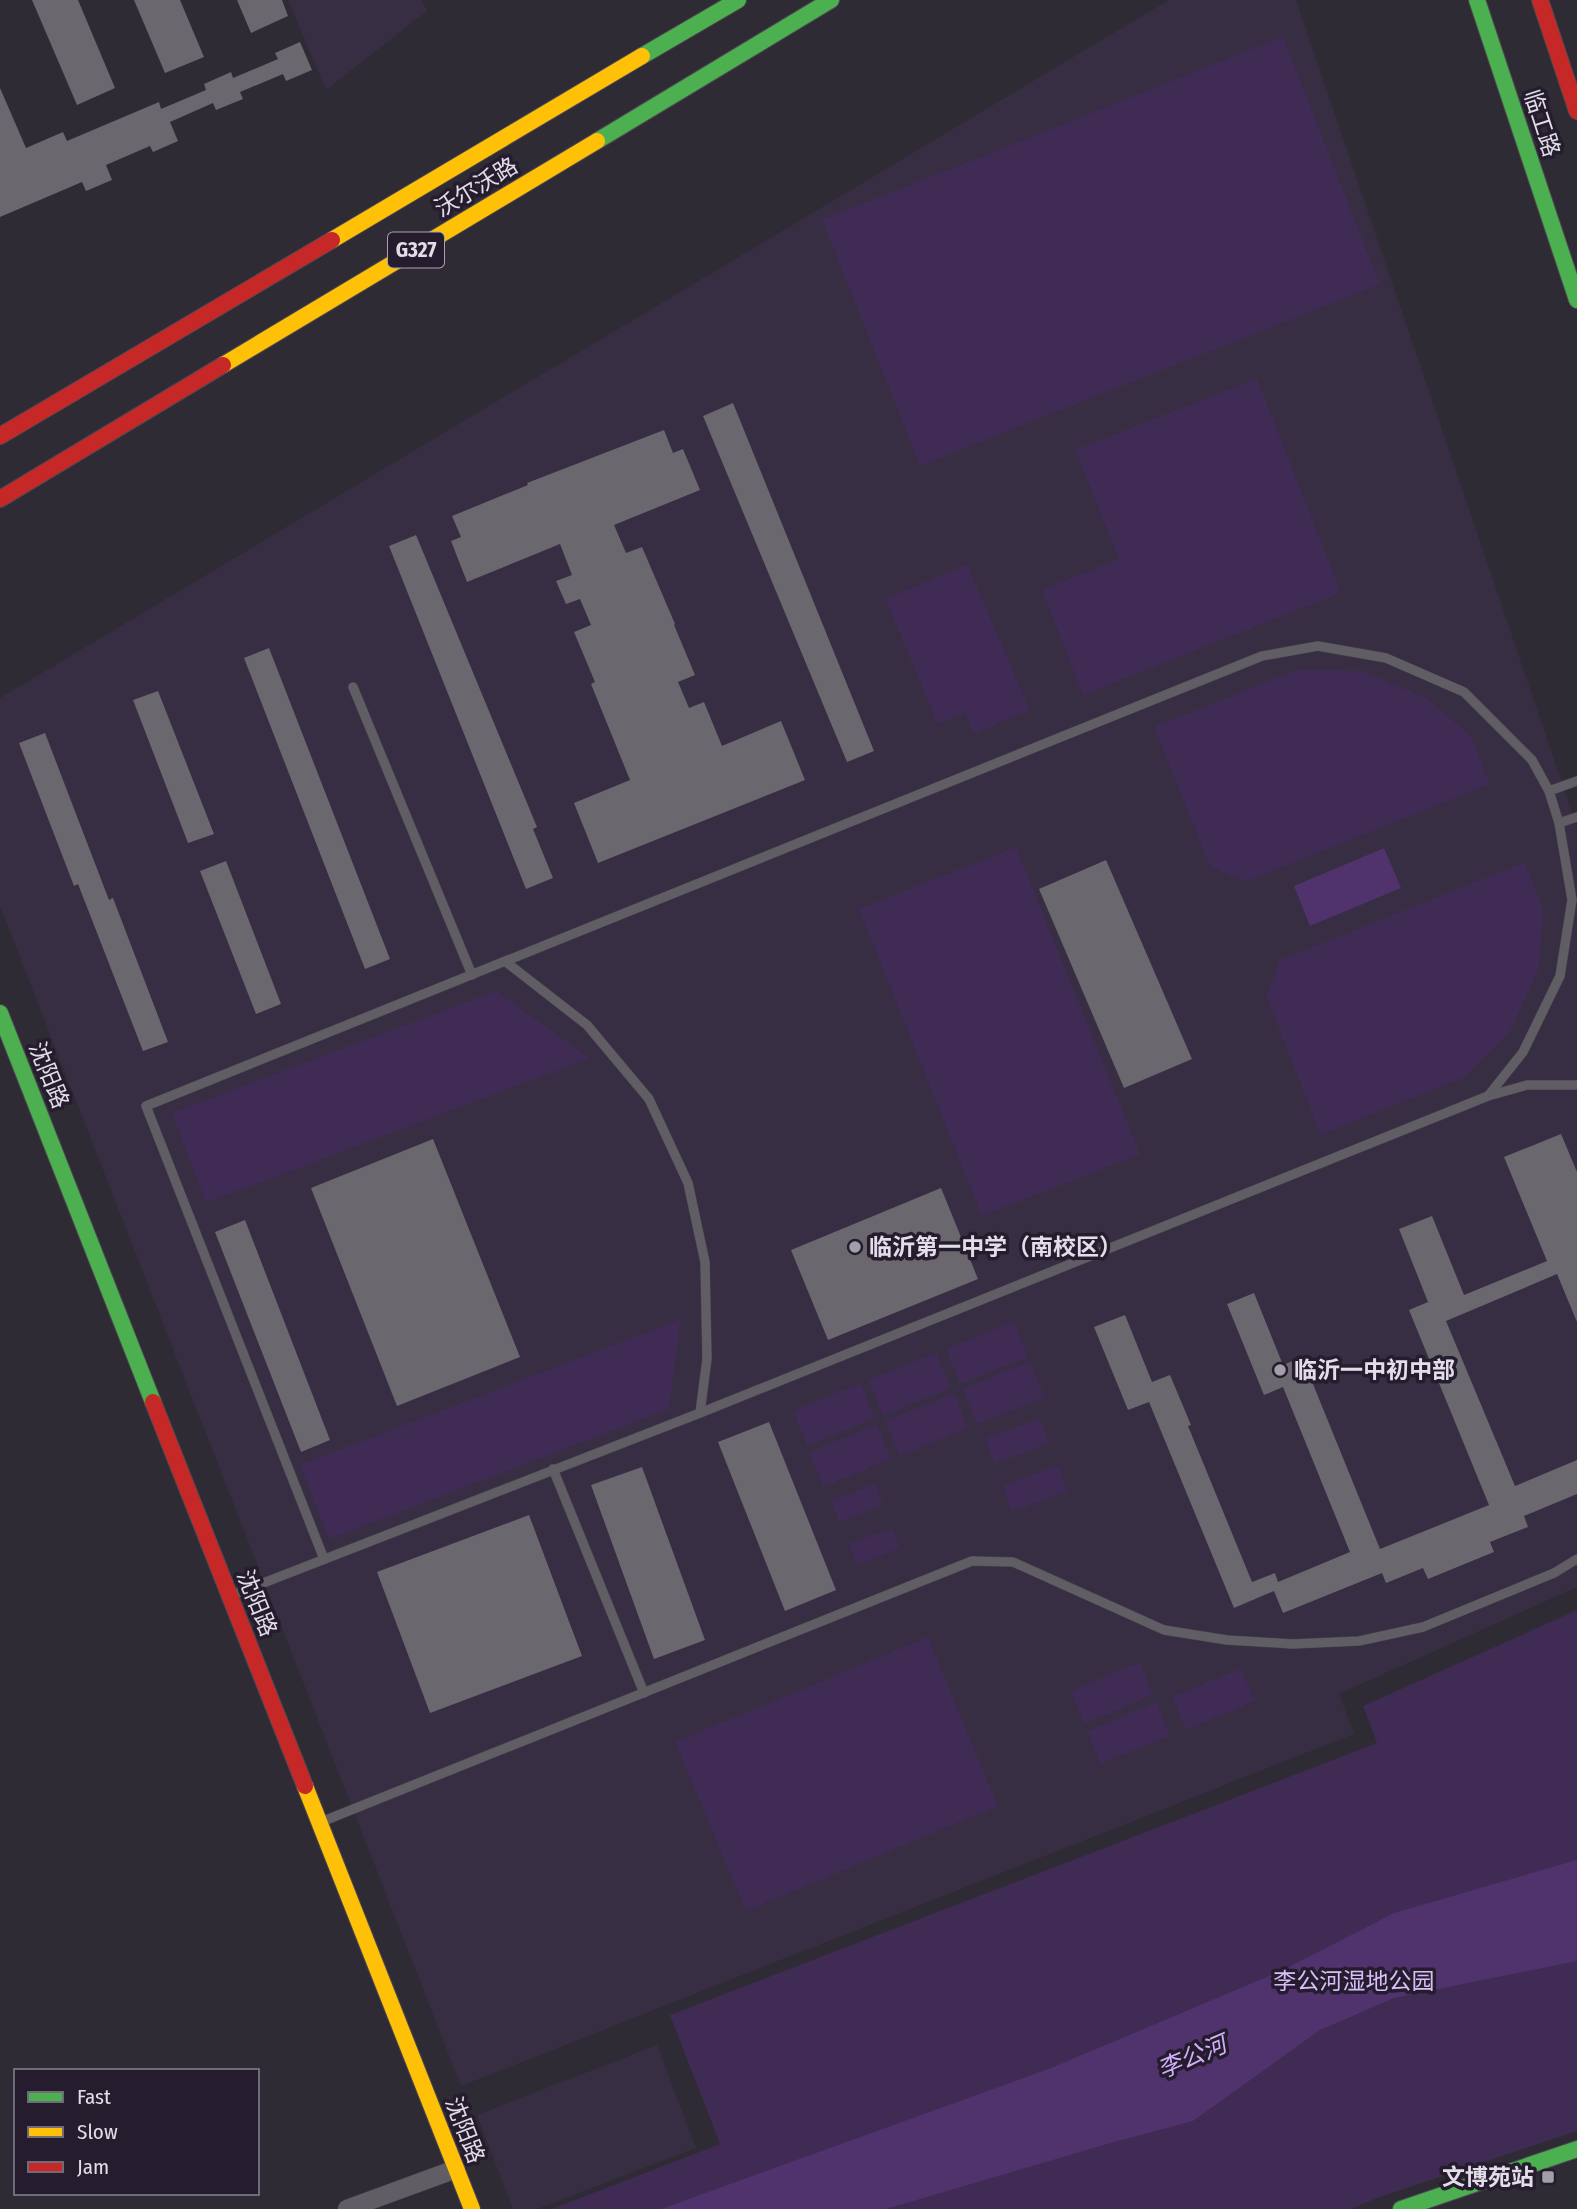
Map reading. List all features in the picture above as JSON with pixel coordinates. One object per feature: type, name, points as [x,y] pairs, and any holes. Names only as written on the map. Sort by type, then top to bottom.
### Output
[{"type":"main road","name":"沃尔沃路","points":[[0,436],[738,0]]},
{"type":"main road","name":"沃尔沃路","points":[[0,499],[831,0]]},
{"type":"main road","name":"临工路","points":[[1477,0],[1577,300]]},
{"type":"main road","name":"临工路","points":[[1540,0],[1577,111]]},
{"type":"main road","name":"沈阳路","points":[[0,1013],[471,2209]]},
{"type":"main road","points":[[1401,2209],[1577,2149]]},
{"type":"street","points":[[347,2209],[456,2169]]},
{"type":"lane","points":[[324,1559],[146,1106],[1262,656],[1318,646],[1386,658],[1464,692],[1532,760],[1549,790],[1559,823],[1572,900],[1560,976],[1523,1052],[1488,1096]]},
{"type":"lane","points":[[354,687],[472,975]]},
{"type":"lane","points":[[1549,790],[1577,781]]},
{"type":"lane","points":[[1559,823],[1577,817]]},
{"type":"lane","points":[[506,961],[587,1025],[649,1099],[688,1183],[705,1262],[706,1359],[700,1413]]},
{"type":"lane","points":[[230,1596],[700,1413],[1488,1096],[1527,1085],[1577,1084]]},
{"type":"lane","points":[[554,1469],[644,1693]]},
{"type":"lane","points":[[319,1823],[972,1561],[1013,1562],[1164,1630],[1227,1640],[1293,1644],[1359,1641],[1423,1627],[1554,1573],[1577,1559]]},
{"type":"shaded area","points":[[288,0],[422,0],[427,11],[326,90]]},
{"type":"shaded area","name":"临沂第一中学（南校区）","points":[[1169,0],[1296,0],[1577,827],[1577,1587],[1339,1694],[1354,1734],[461,2086],[0,906],[0,698]]},
{"type":"shaded area","points":[[657,2045],[696,2148],[537,2209],[513,2209],[477,2115]]},
{"type":"green space","points":[[1283,37],[1380,284],[920,466],[822,220]]},
{"type":"green space","points":[[1257,378],[1341,593],[1083,695],[1042,590],[1119,559],[1075,450]]},
{"type":"green space","points":[[967,564],[1030,710],[974,734],[965,713],[938,724],[885,599]]},
{"type":"green space","points":[[1296,670],[1362,671],[1427,698],[1471,736],[1490,784],[1245,882],[1210,866],[1154,727]]},
{"type":"green space","points":[[1016,847],[1140,1154],[982,1216],[859,909]]},
{"type":"green space","points":[[1525,862],[1544,910],[1539,968],[1510,1032],[1463,1078],[1321,1135],[1266,996],[1280,960]]},
{"type":"green space","points":[[496,991],[590,1058],[206,1203],[172,1113]]},
{"type":"green space","points":[[681,1319],[669,1409],[329,1539],[300,1465]]},
{"type":"green space","points":[[1014,1321],[1028,1357],[960,1384],[946,1349]]},
{"type":"green space","points":[[936,1353],[951,1388],[883,1416],[868,1380]]},
{"type":"green space","points":[[1030,1361],[1045,1397],[977,1424],[962,1389]]},
{"type":"green space","points":[[861,1383],[875,1418],[807,1446],[793,1411]]},
{"type":"green space","points":[[954,1393],[968,1428],[900,1456],[885,1421]]},
{"type":"green space","points":[[1040,1418],[1050,1443],[994,1464],[985,1439]]},
{"type":"green space","points":[[877,1424],[891,1459],[823,1487],[809,1452]]},
{"type":"green space","points":[[1058,1465],[1067,1491],[1012,1512],[1003,1486]]},
{"type":"green space","points":[[875,1484],[883,1505],[839,1522],[831,1501]]},
{"type":"green space","points":[[892,1528],[900,1548],[857,1565],[849,1544]]},
{"type":"green space","name":"李公河湿地公园","points":[[1577,1610],[1577,2131],[1351,2209],[552,2209],[720,2144],[670,2015],[1377,1743],[1363,1706]]},
{"type":"green space","points":[[928,1637],[998,1806],[746,1911],[675,1742]]},
{"type":"green space","points":[[1140,1662],[1153,1695],[1084,1724],[1070,1691]]},
{"type":"green space","points":[[1241,1668],[1255,1701],[1186,1730],[1172,1697]]},
{"type":"green space","points":[[1156,1702],[1170,1736],[1100,1764],[1087,1731]]},
{"type":"water","points":[[1384,848],[1401,888],[1310,926],[1294,886]]},
{"type":"water","name":"李公河","points":[[1577,1860],[1577,1961],[1394,1998],[1320,2030],[1193,2121],[886,2209],[661,2209],[1051,2068],[1281,1971],[1394,1913]]},
{"type":"building","points":[[32,0],[78,0],[115,88],[77,105]]},
{"type":"building","points":[[134,0],[180,0],[204,57],[165,73]]},
{"type":"building","points":[[237,0],[282,0],[288,16],[251,33]]},
{"type":"building","points":[[300,42],[312,70],[286,81],[283,74],[240,92],[243,99],[216,110],[213,103],[170,122],[178,141],[153,152],[150,146],[106,165],[112,180],[86,191],[82,182],[0,217],[0,88],[26,148],[63,132],[67,141],[159,102],[161,109],[206,90],[204,84],[231,72],[233,78],[278,59],[275,53]]},
{"type":"building","points":[[733,403],[874,751],[847,762],[703,416]]},
{"type":"building","points":[[664,430],[673,453],[683,449],[700,490],[614,525],[626,553],[642,547],[675,624],[695,675],[678,682],[689,708],[704,702],[722,746],[781,721],[805,780],[598,863],[574,803],[630,780],[591,684],[595,682],[574,632],[591,625],[580,599],[566,604],[556,581],[572,575],[560,544],[467,582],[451,541],[461,537],[452,516],[528,485],[527,483]]},
{"type":"building","points":[[416,535],[537,827],[533,829],[553,878],[526,889],[389,546]]},
{"type":"building","points":[[269,648],[390,959],[365,969],[244,658]]},
{"type":"building","points":[[158,691],[214,834],[188,843],[133,700]]},
{"type":"building","points":[[45,733],[109,900],[113,898],[168,1042],[143,1051],[78,884],[74,886],[19,743]]},
{"type":"building","points":[[1106,860],[1192,1059],[1124,1088],[1039,889]]},
{"type":"building","points":[[226,861],[281,1004],[256,1014],[200,871]]},
{"type":"building","name":"临沂一中初中部","points":[[1561,1134],[1577,1172],[1577,1322],[1557,1274],[1446,1321],[1515,1486],[1577,1460],[1577,1494],[1524,1516],[1528,1527],[1490,1542],[1494,1552],[1428,1579],[1423,1568],[1386,1583],[1382,1573],[1283,1613],[1274,1591],[1234,1608],[1149,1402],[1128,1410],[1094,1327],[1125,1315],[1152,1382],[1170,1375],[1252,1582],[1275,1573],[1278,1582],[1350,1552],[1283,1387],[1264,1395],[1227,1304],[1254,1293],[1283,1365],[1302,1357],[1380,1549],[1489,1505],[1409,1310],[1428,1302],[1399,1229],[1432,1216],[1464,1295],[1547,1261],[1504,1157]]},
{"type":"building","points":[[433,1139],[520,1357],[397,1406],[311,1188]]},
{"type":"building","points":[[941,1188],[978,1279],[828,1340],[791,1250]]},
{"type":"building","points":[[245,1220],[330,1440],[301,1452],[215,1232]]},
{"type":"building","points":[[769,1422],[836,1590],[785,1611],[718,1442]]},
{"type":"building","points":[[642,1467],[705,1640],[654,1659],[591,1485]]},
{"type":"building","points":[[529,1515],[582,1656],[430,1713],[377,1572]]},
{"type":"traffic: fast","points":[[642,56],[738,0]]},
{"type":"traffic: fast","points":[[597,141],[831,0]]},
{"type":"traffic: fast","points":[[1477,0],[1577,300]]},
{"type":"traffic: fast","points":[[0,1013],[153,1402]]},
{"type":"traffic: fast","points":[[1401,2209],[1577,2149]]},
{"type":"traffic: slow","points":[[332,240],[642,56]]},
{"type":"traffic: slow","points":[[223,365],[597,141]]},
{"type":"traffic: slow","points":[[305,1786],[472,2209]]},
{"type":"traffic: jam","points":[[1540,0],[1577,111]]},
{"type":"traffic: jam","points":[[0,436],[332,240]]},
{"type":"traffic: jam","points":[[0,499],[223,365]]},
{"type":"traffic: jam","points":[[153,1402],[305,1786]]},
{"type":"place","name":"临沂第一中学（南校区）","points":[[855,1247]]},
{"type":"place","name":"临沂一中初中部","points":[[1280,1370]]},
{"type":"place","name":"文博苑站","points":[[1548,2177]]}]
